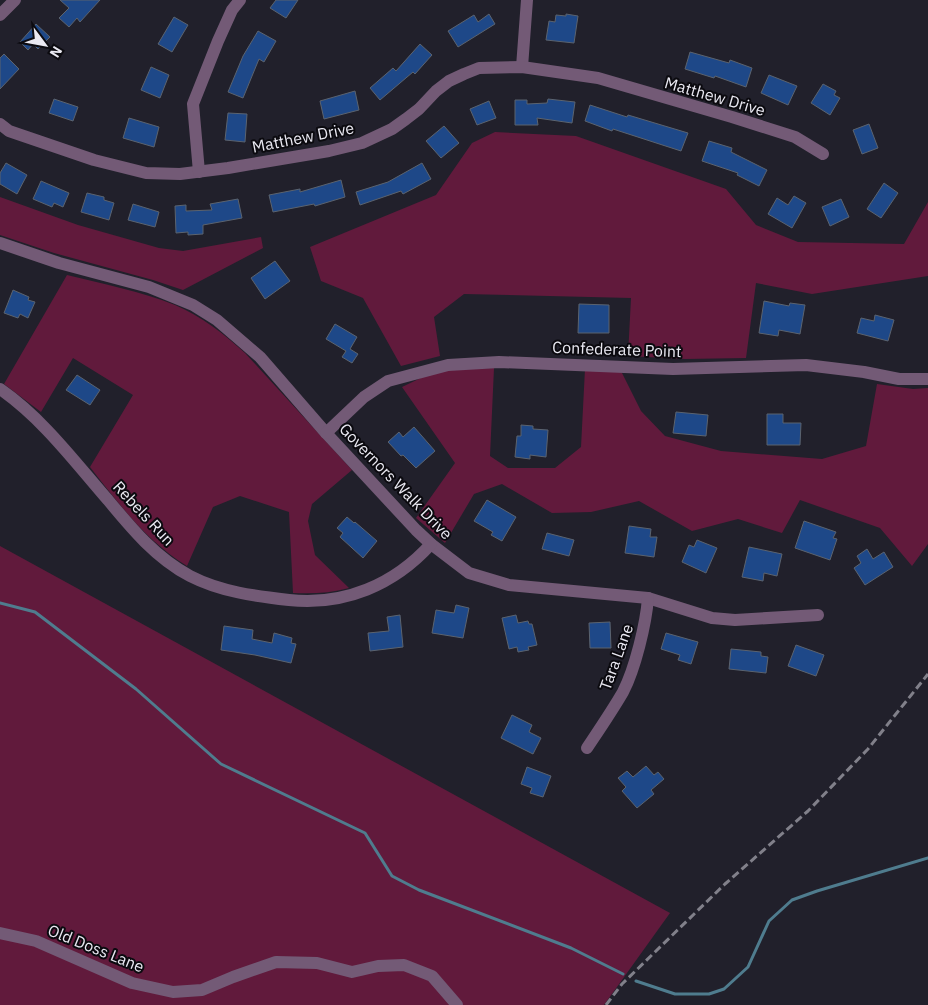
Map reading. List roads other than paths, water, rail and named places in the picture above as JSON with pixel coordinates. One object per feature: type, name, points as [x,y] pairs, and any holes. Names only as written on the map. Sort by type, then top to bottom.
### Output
[{"type":"street","points":[[0,15],[15,0]]},
{"type":"street","points":[[199,172],[193,104],[232,10],[240,0]]},
{"type":"street","points":[[522,68],[527,0]]},
{"type":"street","name":"Matthew Drive","points":[[0,124],[8,131],[41,143],[94,160],[146,173],[180,174],[199,172],[329,151],[362,143],[406,119],[449,81],[480,68],[522,68],[598,78],[795,137],[823,154]]},
{"type":"street","name":"Governors Walk Drive","points":[[0,243],[59,263],[150,287],[193,305],[217,320],[260,357],[326,433],[431,544],[469,573],[509,585],[648,598],[712,618],[735,620],[818,615]]},
{"type":"street","name":"Confederate Point","points":[[326,433],[364,397],[388,380],[448,364],[499,362],[673,368],[806,365],[864,372],[899,379],[928,379]]},
{"type":"street","name":"Rebels Run","points":[[0,389],[34,417],[58,441],[138,536],[154,551],[173,566],[207,583],[239,593],[304,601],[327,600],[355,594],[386,581],[406,568],[431,544]]},
{"type":"street","name":"Tara Lane","points":[[588,748],[624,690],[638,650],[647,613],[648,598]]},
{"type":"street","name":"Old Doss Lane","points":[[0,933],[36,941],[132,983],[173,992],[202,990],[233,976],[276,962],[317,963],[352,972],[378,966],[404,965],[432,976],[457,1005]]},
{"type":"waterway","points":[[0,603],[35,612],[136,689],[221,764],[365,833],[392,876],[419,890],[571,948],[623,974]]},
{"type":"waterway","points":[[636,981],[675,994],[709,994],[724,989],[748,967],[769,921],[792,900],[928,858]]},
{"type":"railway","points":[[606,1005],[622,984],[725,884],[808,811],[868,749],[928,674]]}]
